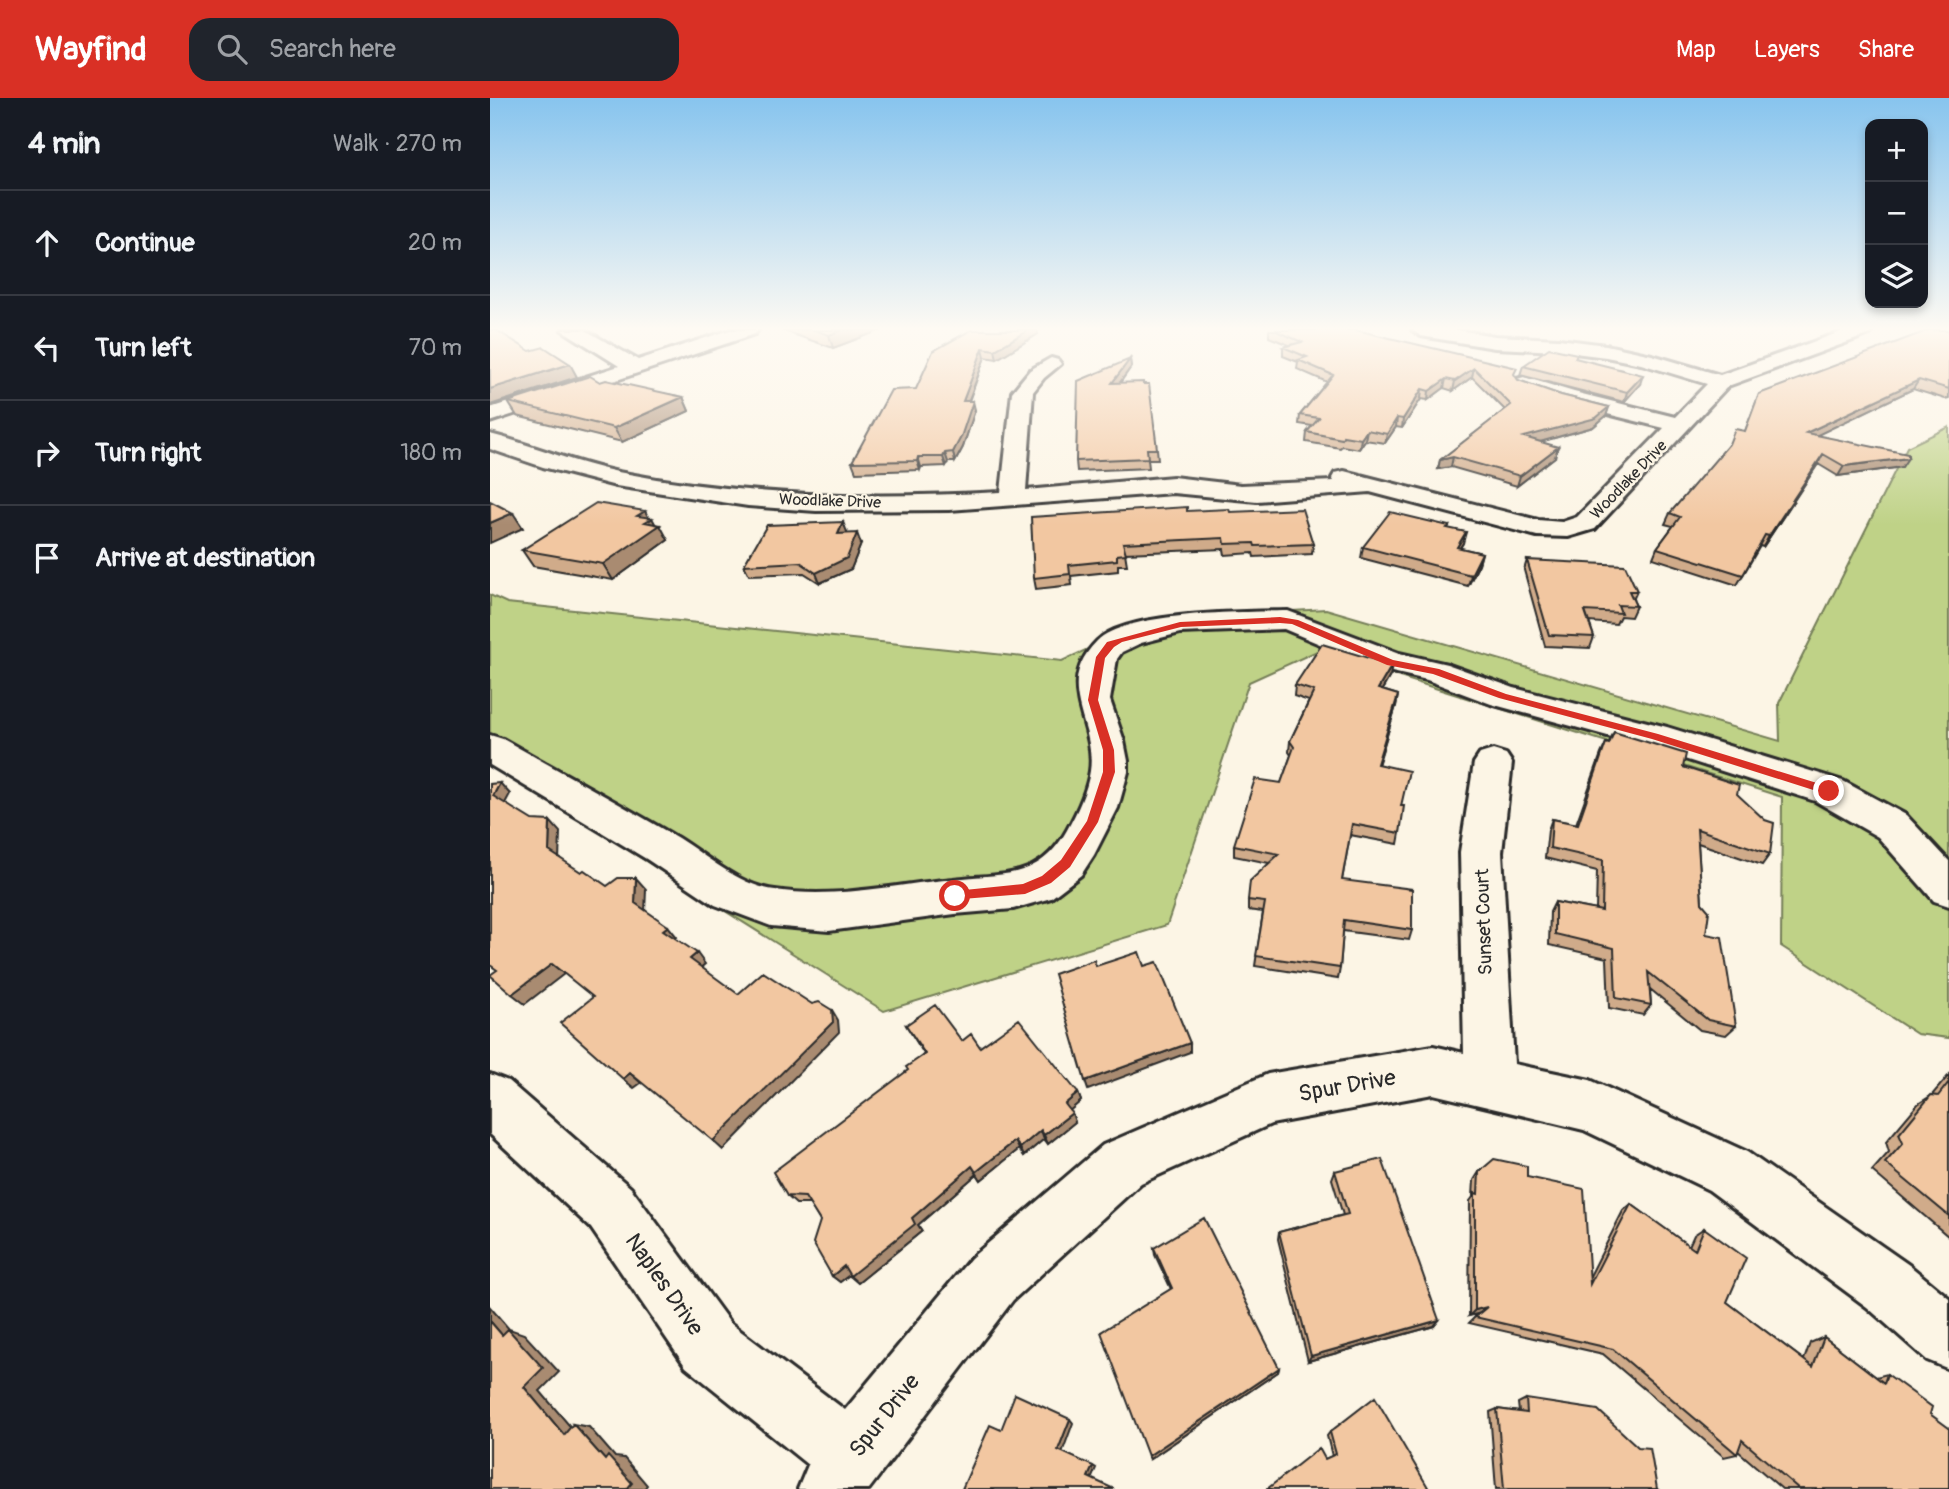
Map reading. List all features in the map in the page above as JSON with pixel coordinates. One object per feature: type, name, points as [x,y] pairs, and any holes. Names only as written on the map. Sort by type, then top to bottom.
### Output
[{"type":"street","points":[[490,415],[555,395]]},
{"type":"street","points":[[490,425],[566,395]]},
{"type":"street","points":[[1013,499],[1023,395]]},
{"type":"street","points":[[1563,395],[1679,425]]},
{"type":"street","name":"Woodlake Drive","points":[[1283,468],[1319,471],[1537,528],[1578,528],[1586,523],[1708,395]]},
{"type":"street","name":"Woodlake Drive","points":[[490,441],[531,457],[589,473],[657,486],[720,494],[869,502],[1013,499],[1177,485],[1233,469]]},
{"type":"street","name":"Woodlake Drive","points":[[1177,485],[1240,493],[1368,485]]},
{"type":"street","points":[[490,748],[663,849],[730,893],[771,908],[829,913],[955,896],[1013,892],[1036,886],[1066,863],[1080,844],[1098,808],[1109,772],[1109,761],[1093,700],[1094,684],[1101,657],[1111,645],[1130,636],[1180,624],[1288,620],[1391,662],[1435,671],[1503,696],[1654,736],[1829,791],[1892,826],[1949,889]]},
{"type":"street","name":"Sunset Court","points":[[1490,1083],[1480,852],[1493,763]]},
{"type":"street","name":"Spur Drive","points":[[841,1472],[992,1279],[1122,1164],[1268,1098],[1433,1070],[1590,1106],[1728,1171],[1888,1286],[1949,1338]]},
{"type":"street","name":"Naples Drive","points":[[490,1099],[611,1208],[708,1345],[841,1472]]},
{"type":"green space","points":[[1949,427],[1949,1038],[1917,1034],[1781,946],[1782,797],[1317,651],[1249,682],[1167,925],[884,1011],[490,763],[490,595],[507,603],[1062,661],[1153,619],[1326,609],[1780,741],[1779,703],[1907,447]]},
{"type":"building","points":[[530,395],[683,397],[614,428],[508,402]]},
{"type":"building","points":[[888,395],[965,395],[963,401],[973,401],[953,452],[945,453],[943,457],[918,457],[917,461],[852,462]]},
{"type":"building","points":[[1078,395],[1150,395],[1157,449],[1147,449],[1148,458],[1076,461]]},
{"type":"building","points":[[1317,395],[1418,395],[1403,419],[1397,418],[1387,434],[1367,430],[1361,439],[1343,436],[1342,439],[1307,432],[1319,418],[1300,415]]},
{"type":"building","points":[[1501,395],[1561,395],[1609,407],[1596,418],[1524,437],[1558,447],[1520,476],[1453,457],[1440,460],[1511,405]]},
{"type":"building","points":[[1759,395],[1887,395],[1806,433],[1908,454],[1908,458],[1844,466],[1823,454],[1769,536],[1765,535],[1743,575],[1657,548],[1680,517],[1670,513],[1729,444],[1735,429],[1745,431]]},
{"type":"building","points":[[490,501],[513,513],[490,523]]},
{"type":"building","points":[[596,503],[645,511],[637,516],[652,518],[645,522],[660,525],[603,564],[522,550]]},
{"type":"building","points":[[1187,507],[1187,511],[1229,509],[1230,512],[1302,509],[1313,544],[1225,544],[1224,538],[1123,543],[1126,554],[1117,555],[1117,560],[1069,565],[1070,574],[1034,578],[1031,517]]},
{"type":"building","points":[[1390,512],[1466,532],[1457,547],[1482,553],[1471,575],[1363,547]]},
{"type":"building","points":[[843,522],[838,534],[857,533],[847,558],[816,573],[800,562],[744,565],[767,525]]},
{"type":"building","points":[[1527,560],[1625,565],[1637,591],[1629,591],[1636,606],[1618,605],[1621,613],[1585,611],[1594,637],[1549,635]]},
{"type":"building","points":[[1322,644],[1392,665],[1378,689],[1398,695],[1377,764],[1409,771],[1401,806],[1404,806],[1400,833],[1352,824],[1342,880],[1412,889],[1412,930],[1344,920],[1340,968],[1256,956],[1265,902],[1248,900],[1250,881],[1279,854],[1234,845],[1255,779],[1281,783],[1294,747],[1290,741],[1314,691],[1295,685]]},
{"type":"building","points":[[1614,732],[1686,754],[1683,767],[1739,785],[1737,794],[1765,820],[1774,823],[1770,854],[1697,829],[1702,903],[1709,911],[1706,934],[1722,937],[1736,1026],[1708,1020],[1648,972],[1651,1005],[1616,998],[1614,948],[1555,934],[1555,902],[1602,911],[1603,860],[1550,848],[1552,819],[1578,824],[1606,743],[1609,744]]},
{"type":"building","points":[[500,783],[493,796],[532,820],[550,821],[549,851],[607,886],[618,878],[636,878],[635,903],[668,926],[663,930],[697,953],[690,959],[738,994],[763,972],[812,1004],[819,1002],[832,1010],[833,1022],[713,1141],[630,1073],[623,1079],[560,1023],[593,997],[552,964],[512,994],[490,975],[497,970],[490,965],[490,784]]},
{"type":"building","points":[[1139,952],[1144,966],[1157,962],[1190,1043],[1085,1081],[1054,974],[1094,960],[1096,966]]},
{"type":"building","points":[[935,1005],[962,1041],[971,1034],[980,1047],[1019,1019],[1078,1093],[1065,1104],[1072,1113],[1044,1135],[1041,1130],[1020,1148],[1015,1141],[976,1172],[972,1166],[912,1218],[915,1224],[850,1276],[844,1266],[832,1276],[813,1243],[820,1221],[805,1197],[787,1196],[773,1172],[908,1070],[906,1067],[925,1054],[906,1025]]},
{"type":"building","points":[[1949,1082],[1949,1216],[1885,1163],[1903,1143],[1899,1134],[1931,1095],[1938,1096]]},
{"type":"building","points":[[1382,1159],[1439,1320],[1311,1356],[1279,1232],[1348,1214],[1335,1171]]},
{"type":"building","points":[[1494,1159],[1527,1166],[1527,1177],[1584,1189],[1590,1284],[1631,1204],[1695,1250],[1704,1228],[1746,1258],[1727,1302],[1813,1367],[1824,1337],[1884,1383],[1887,1374],[1932,1407],[1930,1414],[1949,1428],[1949,1489],[1799,1489],[1742,1440],[1737,1454],[1613,1349],[1475,1317],[1487,1307],[1475,1310],[1475,1193],[1478,1194],[1479,1172]]},
{"type":"building","points":[[1204,1218],[1279,1368],[1148,1456],[1101,1332],[1172,1288],[1154,1248]]},
{"type":"building","points":[[490,1321],[502,1335],[508,1329],[543,1368],[524,1387],[564,1435],[573,1424],[605,1460],[608,1456],[632,1483],[627,1489],[490,1489]]},
{"type":"building","points":[[1015,1394],[1070,1419],[1058,1450],[1093,1466],[1088,1477],[1114,1489],[962,1489],[990,1425],[1001,1430]]},
{"type":"building","points":[[1375,1397],[1429,1489],[1267,1489],[1319,1448],[1325,1459],[1336,1454],[1330,1432]]},
{"type":"building","points":[[1526,1399],[1598,1410],[1638,1447],[1650,1448],[1657,1489],[1504,1489],[1497,1409],[1527,1413]]},
{"type":"route","points":[[955,896],[1013,892],[1036,886],[1066,863],[1092,822],[1109,772],[1108,750],[1093,700],[1101,657],[1119,640],[1180,624],[1288,620],[1391,662],[1435,671],[1503,696],[1654,736],[1829,791]]}]
